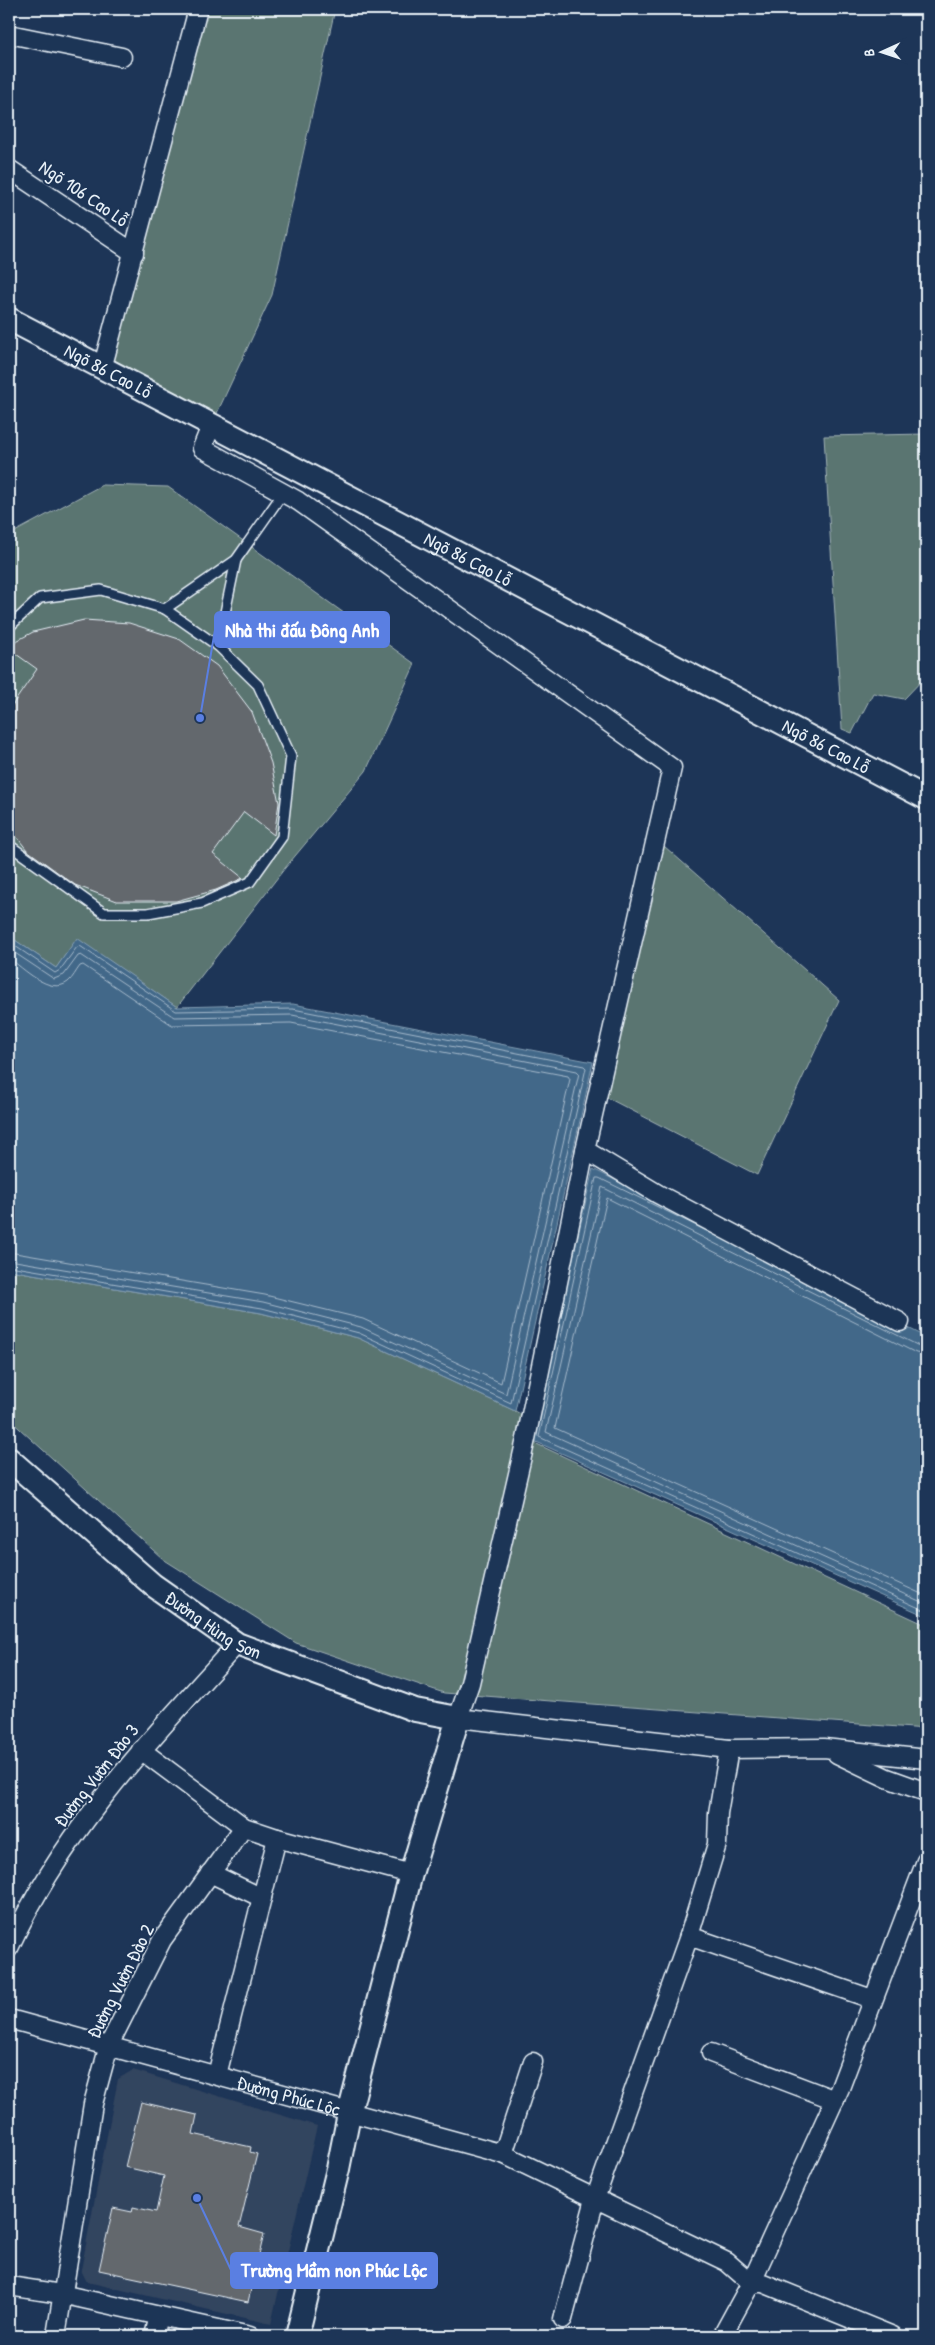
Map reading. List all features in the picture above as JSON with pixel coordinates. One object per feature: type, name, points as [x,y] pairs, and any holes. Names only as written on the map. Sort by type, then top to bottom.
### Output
[{"type":"street","points":[[102,369],[198,9]]},
{"type":"street","points":[[9,34],[122,57]]},
{"type":"street","name":"Ngõ 106 Cao Lỗ","points":[[9,169],[134,254]]},
{"type":"street","name":"Ngõ 86 Cao Lỗ","points":[[9,319],[926,798]]},
{"type":"street","points":[[211,426],[202,448],[306,506],[672,768],[585,1150],[526,1440],[470,1682],[411,1874],[349,2114],[503,2154],[728,2262],[751,2284]]},
{"type":"street","points":[[585,1150],[658,1194],[900,1322]]},
{"type":"street","name":"Đường Hùng Sơn","points":[[9,1459],[153,1585],[237,1644],[415,1710],[458,1718]]},
{"type":"street","name":"Đường Vườn Đào 3","points":[[9,1948],[50,1873],[95,1806],[141,1750],[237,1644]]},
{"type":"street","points":[[458,1718],[729,1749],[824,1748],[926,1759]]},
{"type":"street","points":[[824,1748],[887,1778],[926,1792]]},
{"type":"street","points":[[564,2320],[596,2199],[689,1936],[718,1844],[718,1813],[729,1749]]},
{"type":"street","points":[[141,1750],[244,1827],[277,1838],[411,1874]]},
{"type":"street","name":"Đường Vườn Đào 2","points":[[56,2336],[61,2294],[93,2104],[109,2045],[162,1940],[244,1827]]},
{"type":"street","points":[[217,2075],[277,1838]]},
{"type":"street","points":[[722,2336],[751,2284],[834,2100],[926,1861]]},
{"type":"street","points":[[210,1873],[262,1898]]},
{"type":"street","points":[[689,1936],[872,1999]]},
{"type":"street","name":"Đường Phúc Lộc","points":[[9,2019],[217,2075],[349,2114],[338,2169],[297,2336]]},
{"type":"street","points":[[710,2052],[834,2100]]},
{"type":"street","points":[[503,2154],[533,2062]]},
{"type":"street","points":[[751,2284],[763,2282],[893,2336]]},
{"type":"street","points":[[9,2286],[61,2294],[250,2336]]},
{"type":"street","points":[[154,2336],[159,2316]]},
{"type":"lane","points":[[165,609],[236,560],[283,492]]},
{"type":"lane","points":[[218,646],[236,560]]},
{"type":"lane","points":[[9,627],[40,598],[101,590],[165,609],[218,646],[258,685],[291,756],[282,837],[250,882],[202,903],[148,914],[104,913],[9,845]]},
{"type":"shaded area","points":[[133,2070],[317,2126],[271,2324],[87,2282],[81,2270],[118,2079]]},
{"type":"green space","points":[[201,9],[335,9],[272,295],[211,426],[102,369]]},
{"type":"green space","points":[[926,434],[926,676],[904,699],[873,693],[852,733],[842,729],[824,436]]},
{"type":"green space","points":[[102,485],[168,487],[415,664],[366,771],[285,868],[177,1007],[77,939],[56,968],[9,936],[9,535]]},
{"type":"green space","points":[[656,839],[839,1000],[757,1175],[598,1093]]},
{"type":"green space","points":[[9,1270],[261,1313],[358,1338],[515,1411],[530,1419],[526,1439],[926,1625],[926,1729],[444,1693],[296,1643],[163,1559],[9,1419]]},
{"type":"water","points":[[9,936],[56,968],[77,938],[177,1007],[293,1004],[593,1062],[515,1411],[358,1338],[261,1313],[9,1270]]},
{"type":"water","points":[[593,1169],[926,1337],[926,1616],[532,1440]]},
{"type":"building","points":[[84,620],[129,623],[179,639],[217,666],[252,712],[271,763],[279,803],[274,835],[244,812],[213,854],[243,878],[216,890],[176,901],[117,901],[75,885],[27,850],[9,827],[9,710],[37,669],[9,649],[9,645],[33,632]]},
{"type":"building","points":[[141,2102],[197,2115],[193,2134],[251,2147],[250,2152],[257,2154],[239,2227],[264,2234],[248,2302],[99,2270],[113,2208],[132,2212],[133,2207],[156,2212],[164,2176],[125,2167]]},
{"type":"place","name":"Nhà thi đấu Đông Anh","points":[[200,718]]},
{"type":"place","name":"Trường Mầm non Phúc Lộc","points":[[197,2198]]}]
